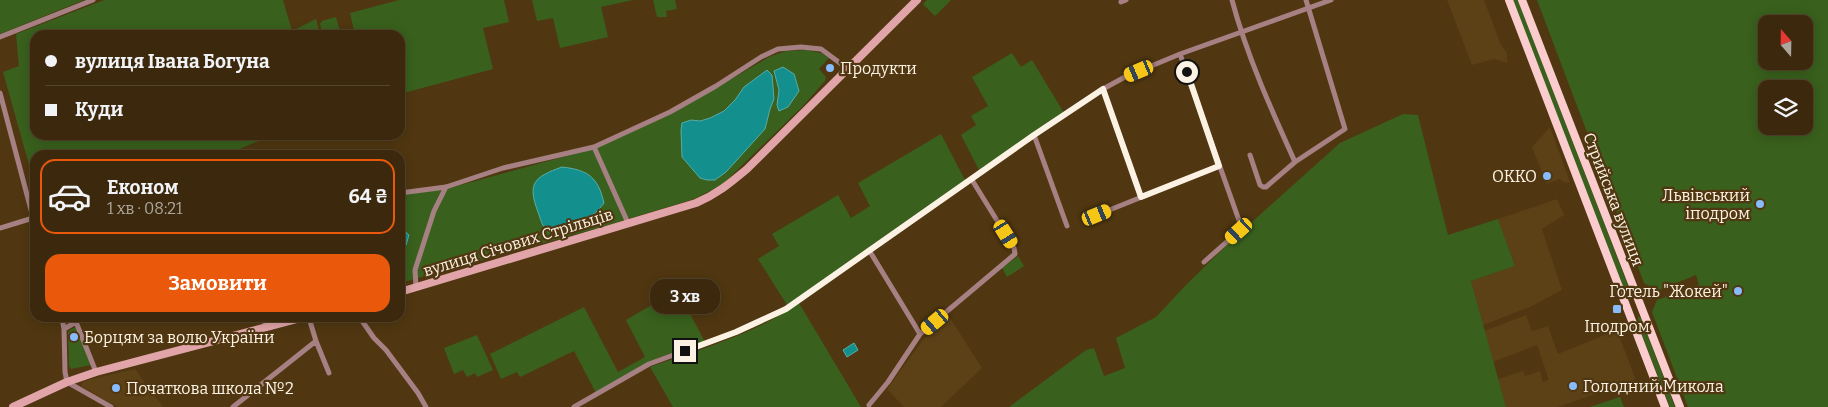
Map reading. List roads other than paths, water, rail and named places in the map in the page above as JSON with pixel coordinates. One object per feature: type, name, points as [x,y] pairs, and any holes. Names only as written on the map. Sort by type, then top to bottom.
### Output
[{"type":"main road","name":"Стрийська вулиця","points":[[1509,0],[1665,407]]},
{"type":"main road","name":"Стрийська вулиця","points":[[1522,0],[1680,407]]},
{"type":"street","points":[[0,37],[93,0]]},
{"type":"street","name":"вулиця Січових Стрільців","points":[[405,290],[696,203],[724,188],[747,169],[917,0]]},
{"type":"street","points":[[1232,0],[1241,31],[1271,110],[1294,162]]},
{"type":"street","points":[[1250,155],[1260,185],[1266,187],[1294,162],[1345,130],[1306,0]]},
{"type":"street","points":[[574,407],[649,364],[736,332],[786,309],[1034,135],[1103,89],[1125,77],[1241,31],[1332,0]]},
{"type":"street","points":[[405,192],[446,187],[503,168],[594,147],[676,108],[716,86],[761,57],[778,49],[801,47],[821,49],[848,69]]},
{"type":"street","points":[[1180,54],[1241,226],[1239,231],[1204,262]]},
{"type":"street","points":[[1103,89],[1141,197]]},
{"type":"street","points":[[0,93],[30,207]]},
{"type":"street","points":[[1034,135],[1067,226]]},
{"type":"street","name":"вулиця Січових Стрільців","points":[[594,147],[628,223]]},
{"type":"street","points":[[1097,215],[1219,166]]},
{"type":"street","points":[[869,405],[888,382],[920,334],[1015,254],[1014,248],[972,180]]},
{"type":"street","name":"вулиця Січових Стрільців","points":[[416,287],[415,270],[434,211],[446,187]]},
{"type":"street","points":[[0,228],[30,219]]},
{"type":"street","points":[[869,250],[920,334]]},
{"type":"street","points":[[63,322],[67,382],[111,407]]},
{"type":"street","points":[[64,329],[76,322],[96,372]]},
{"type":"street","points":[[265,322],[268,327]]},
{"type":"street","points":[[13,407],[67,382],[96,372],[286,322]]},
{"type":"street","points":[[310,322],[330,373]]},
{"type":"street","points":[[363,322],[418,392],[426,407]]},
{"type":"street","points":[[233,407],[316,341]]},
{"type":"water","points":[[783,67],[794,74],[799,91],[788,107],[779,111],[777,105],[779,90],[774,71]]},
{"type":"water","points":[[767,70],[772,75],[774,99],[765,129],[726,172],[715,180],[700,178],[682,157],[682,123],[691,120],[700,121],[724,111],[744,87]]},
{"type":"water","points":[[562,167],[579,170],[590,176],[599,187],[604,203],[593,215],[586,219],[549,233],[543,226],[540,218],[533,188],[539,178]]},
{"type":"water","points":[[405,231],[409,235],[405,246]]},
{"type":"water","points":[[854,343],[858,350],[847,357],[843,350]]},
{"type":"place","name":"Продукти","points":[[830,68]]},
{"type":"place","name":"ОККО","points":[[1547,176]]},
{"type":"place","name":"Львівський іподром","points":[[1760,204]]},
{"type":"place","name":"Готель \"Жокей\"","points":[[1738,291]]},
{"type":"place","name":"Іподром","points":[[1617,309]]},
{"type":"place","name":"Борцям за волю України","points":[[74,337]]},
{"type":"place","name":"Голодний Микола","points":[[1573,386]]},
{"type":"place","name":"Початкова школа №2","points":[[116,388]]}]
